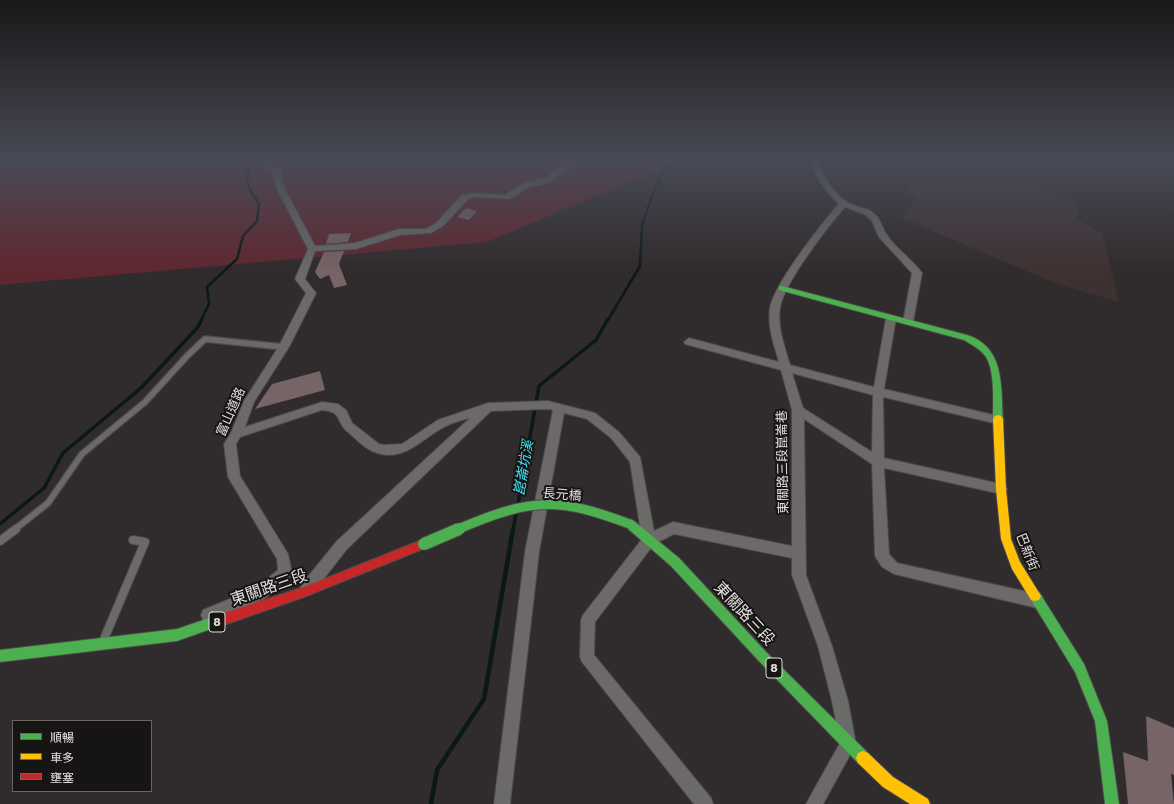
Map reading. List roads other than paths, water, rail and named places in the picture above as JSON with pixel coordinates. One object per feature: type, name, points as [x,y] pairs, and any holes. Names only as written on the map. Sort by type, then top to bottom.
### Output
[{"type":"main road","name":"巴新街","points":[[782,288],[967,338],[981,346],[992,360],[996,383],[1001,489],[1006,539],[1016,565],[1080,668],[1101,721],[1112,804]]},
{"type":"main road","name":"長元橋","points":[[424,544],[488,516],[530,506],[558,505],[596,512],[630,524]]},
{"type":"main road","name":"東關路三段","points":[[630,524],[675,562],[762,656],[848,744],[888,782],[923,804]]},
{"type":"main road","name":"東關路三段","points":[[0,656],[177,635],[304,592],[424,544]]},
{"type":"street","points":[[285,198],[312,249],[356,246],[399,232],[428,232],[440,224],[465,198]]},
{"type":"street","points":[[838,198],[844,204],[869,213],[876,220],[882,235],[917,273],[908,322]]},
{"type":"street","name":"東關路三段崑崙巷","points":[[844,204],[829,220],[782,288],[775,308],[775,329],[784,367],[798,410],[800,575],[825,646],[840,701],[848,744]]},
{"type":"street","name":"富山道路","points":[[177,635],[190,622],[259,594],[285,573],[283,558],[234,478],[230,444],[236,434],[249,401],[284,347],[311,293],[300,279],[312,249]]},
{"type":"street","points":[[891,318],[878,392],[878,462],[882,556],[894,568],[1037,601]]},
{"type":"street","points":[[689,342],[878,392],[998,420]]},
{"type":"street","points":[[236,434],[322,406],[334,407],[342,413],[348,426],[375,447],[384,450],[404,448],[442,423],[488,407],[548,405],[591,416],[615,435],[636,460],[649,540]]},
{"type":"street","points":[[304,592],[342,545],[488,407]]},
{"type":"street","points":[[502,804],[532,552],[558,408]]},
{"type":"street","points":[[798,410],[878,462],[1001,489]]},
{"type":"street","points":[[705,804],[587,657],[588,620],[649,540],[673,528],[799,553]]},
{"type":"street","points":[[814,804],[848,744]]},
{"type":"lane","points":[[0,541],[48,503],[82,454],[145,402],[188,355],[205,339],[284,347]]},
{"type":"lane","points":[[102,645],[145,542],[132,540]]},
{"type":"waterway","points":[[201,320],[209,304],[207,287],[237,259],[243,236],[257,221],[259,204],[255,198]]},
{"type":"waterway","name":"崑崙坑溪","points":[[608,320],[640,266],[642,225],[652,198]]},
{"type":"waterway","points":[[0,524],[44,488],[63,453],[141,388],[198,327],[202,319]]},
{"type":"waterway","name":"崑崙坑溪","points":[[518,504],[539,386],[596,340],[608,319]]},
{"type":"waterway","name":"崑崙坑溪","points":[[513,530],[516,514]]},
{"type":"waterway","name":"崑崙坑溪","points":[[431,804],[437,770],[484,699],[513,529]]}]
